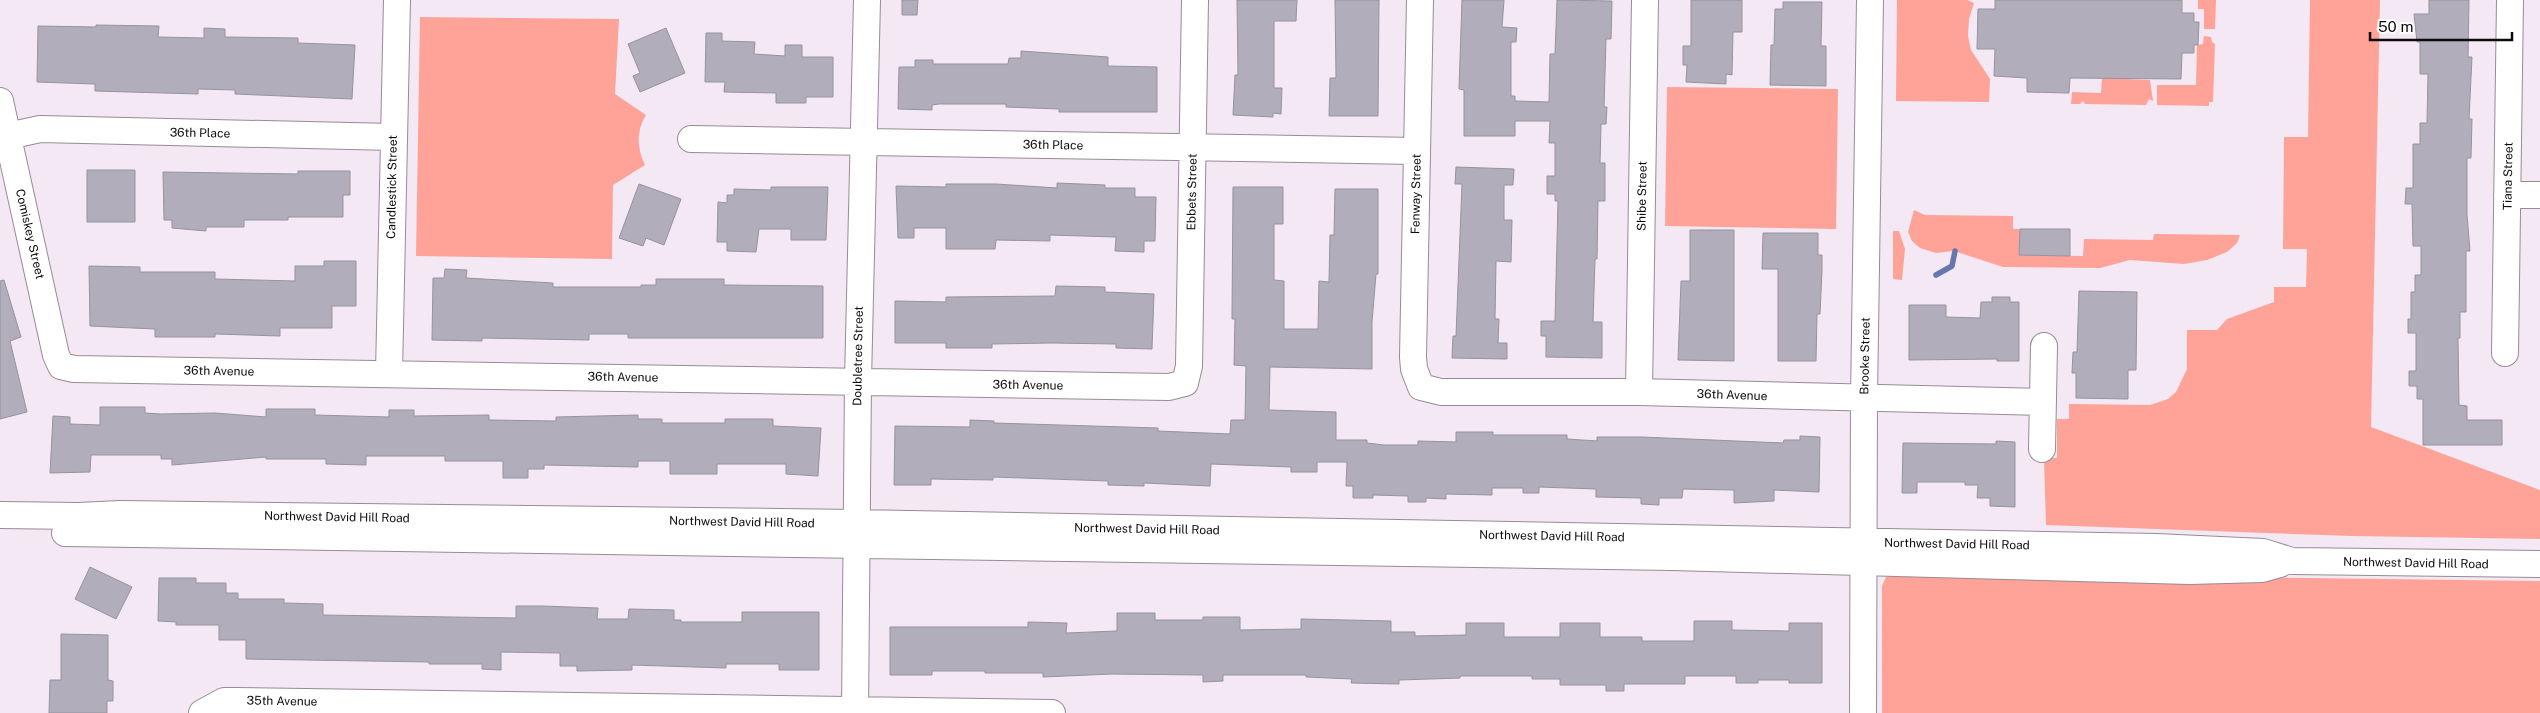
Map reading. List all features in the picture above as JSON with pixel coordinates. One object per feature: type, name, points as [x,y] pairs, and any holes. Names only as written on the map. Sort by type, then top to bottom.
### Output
[{"type":"street","name":"Candlestick Street","points":[[390,373],[396,0]]},
{"type":"street","name":"Doubletree Street","points":[[855,711],[858,381],[867,0]]},
{"type":"street","name":"Ebbets Street","points":[[1185,383],[1189,366],[1195,0]]},
{"type":"street","name":"Fenway Street","points":[[1420,0],[1413,357],[1414,369],[1421,387]]},
{"type":"street","name":"Shibe Street","points":[[1639,392],[1645,0]]},
{"type":"street","name":"Brooke Street","points":[[1863,713],[1864,399],[1870,0]]},
{"type":"street","name":"Tiana Street","points":[[2505,353],[2510,0]]},
{"type":"street","name":"Comiskey Street","points":[[0,101],[56,355],[62,366]]},
{"type":"street","name":"36th Place","points":[[8,136],[40,129],[393,137]]},
{"type":"street","name":"36th Place","points":[[691,139],[1416,152]]},
{"type":"street","points":[[2507,195],[2540,195]]},
{"type":"street","points":[[2042,449],[2044,346]]},
{"type":"street","name":"36th Avenue","points":[[62,366],[74,369],[858,381],[1158,388],[1185,383]]},
{"type":"street","name":"36th Avenue","points":[[1421,387],[1441,392],[1639,392],[2043,402]]},
{"type":"street","name":"Northwest David Hill Road","points":[[0,515],[79,516],[120,514],[1672,557],[1863,552],[2190,571],[2262,569],[2292,561],[2540,564]]},
{"type":"street","name":"Northwest David Hill Road","points":[[0,532],[856,534]]},
{"type":"street","name":"35th Avenue","points":[[203,711],[224,701],[235,701],[525,709],[1052,713]]},
{"type":"shaded area","points":[[1897,0],[1967,0],[1974,3],[1969,19],[1968,36],[1971,50],[1990,79],[1989,102],[1896,101]]},
{"type":"shaded area","points":[[2198,0],[2216,0],[2215,29],[2204,29],[2204,9],[2198,9]]},
{"type":"shaded area","points":[[2310,0],[2380,0],[2371,427],[2540,490],[2540,539],[2352,536],[2046,525],[2044,458],[2057,458],[2057,419],[2069,419],[2069,404],[2150,405],[2168,399],[2176,392],[2187,369],[2187,330],[2217,330],[2227,319],[2274,302],[2274,287],[2306,287],[2307,249],[2283,249],[2284,137],[2308,137]]},
{"type":"shaded area","points":[[420,17],[619,19],[615,94],[646,115],[639,134],[640,153],[645,165],[613,185],[612,259],[416,256]]},
{"type":"shaded area","points":[[2204,36],[2211,37],[2212,42],[2215,44],[2213,102],[2209,102],[2209,106],[2157,105],[2157,85],[2196,85],[2197,45],[2203,44]]},
{"type":"shaded area","points":[[2102,78],[2150,80],[2153,101],[2149,99],[2146,105],[2085,104],[2083,101],[2080,104],[2071,104],[2072,92],[2101,93]]},
{"type":"shaded area","points":[[1667,87],[1838,89],[1836,229],[1665,226]]},
{"type":"shaded area","points":[[1914,210],[1925,215],[2013,216],[2013,229],[2020,229],[2019,255],[2083,256],[2084,239],[2153,240],[2154,234],[2240,235],[2237,243],[2227,252],[2207,260],[2184,264],[2130,260],[2100,268],[2003,267],[1954,251],[1936,253],[1920,248],[1912,241],[1908,232]]},
{"type":"shaded area","points":[[1893,231],[1899,231],[1905,249],[1902,280],[1893,279]]},
{"type":"shaded area","points":[[1896,573],[2540,581],[2540,713],[1882,713],[1882,586],[1886,577]]},
{"type":"building","points":[[902,0],[918,0],[917,15],[902,15]]},
{"type":"building","points":[[1237,0],[1297,0],[1296,21],[1274,21],[1274,88],[1282,88],[1281,114],[1273,113],[1273,117],[1233,115],[1235,75],[1238,75]]},
{"type":"building","points":[[1335,0],[1379,0],[1378,116],[1329,116],[1330,78],[1336,78]]},
{"type":"building","points":[[1462,0],[1504,0],[1502,27],[1517,28],[1516,42],[1511,42],[1511,96],[1515,96],[1515,101],[1549,102],[1550,54],[1555,54],[1557,0],[1612,1],[1611,39],[1606,39],[1604,107],[1607,107],[1606,124],[1601,124],[1600,163],[1605,163],[1605,201],[1598,201],[1593,322],[1602,322],[1602,358],[1546,357],[1546,336],[1541,336],[1541,321],[1555,321],[1558,201],[1555,201],[1555,194],[1547,194],[1547,176],[1555,176],[1555,143],[1549,143],[1550,121],[1515,121],[1515,136],[1464,136],[1464,90],[1459,89]]},
{"type":"building","points":[[1691,0],[1742,0],[1742,32],[1733,32],[1732,75],[1726,74],[1726,84],[1686,82],[1687,65],[1683,65],[1683,46],[1691,46]]},
{"type":"building","points":[[1995,0],[2182,0],[2182,13],[2194,13],[2194,22],[2199,22],[2198,45],[2194,45],[2194,53],[2182,53],[2181,79],[2070,78],[2069,93],[2027,92],[2027,78],[1994,76],[1995,49],[1977,49],[1978,9],[1995,9]]},
{"type":"building","points":[[2429,0],[2469,0],[2468,57],[2472,57],[2469,119],[2472,119],[2471,158],[2467,158],[2467,215],[2470,251],[2466,251],[2466,312],[2460,312],[2460,338],[2458,338],[2459,405],[2467,406],[2467,420],[2502,420],[2502,445],[2423,445],[2423,399],[2417,399],[2417,386],[2409,386],[2409,371],[2416,371],[2416,333],[2408,333],[2408,319],[2411,319],[2411,292],[2415,292],[2415,275],[2421,275],[2421,246],[2413,246],[2412,204],[2405,204],[2406,188],[2413,188],[2413,144],[2420,144],[2420,123],[2427,123],[2428,74],[2420,74],[2420,42],[2417,42],[2414,14],[2429,14]]},
{"type":"building","points":[[1783,2],[1822,2],[1821,46],[1826,46],[1826,86],[1770,85],[1771,45],[1774,45],[1775,9],[1783,9]]},
{"type":"building","points":[[96,25],[159,26],[158,37],[204,38],[204,28],[225,29],[225,37],[298,38],[298,43],[355,45],[352,99],[235,94],[235,90],[198,89],[198,94],[95,91],[95,84],[37,82],[38,26],[96,27]]},
{"type":"building","points":[[666,28],[685,73],[640,92],[633,76],[640,73],[628,44]]},
{"type":"building","points":[[706,33],[722,33],[722,41],[755,42],[754,54],[785,56],[785,45],[802,45],[802,57],[833,57],[833,97],[806,97],[806,103],[776,103],[776,93],[724,92],[725,82],[705,82]]},
{"type":"building","points":[[1021,51],[1108,57],[1108,66],[1157,67],[1157,112],[1059,112],[1059,109],[1006,107],[1006,104],[939,104],[932,105],[932,110],[898,109],[899,67],[915,67],[915,60],[933,60],[933,64],[1008,64],[1009,58],[1021,58]]},
{"type":"building","points":[[1456,167],[1514,169],[1513,185],[1504,185],[1504,220],[1512,220],[1511,262],[1496,261],[1495,319],[1499,319],[1498,343],[1507,343],[1507,359],[1452,358],[1453,336],[1456,336],[1462,184],[1455,184]]},
{"type":"building","points":[[87,170],[135,170],[135,222],[87,222]]},
{"type":"building","points":[[298,171],[350,171],[350,195],[343,195],[343,217],[288,217],[288,220],[244,220],[244,227],[206,227],[206,231],[172,228],[172,220],[164,220],[163,172],[298,174]]},
{"type":"building","points":[[1057,183],[1105,185],[1105,188],[1135,188],[1135,197],[1156,197],[1155,241],[1144,241],[1144,252],[1115,251],[1116,237],[1050,235],[1050,241],[996,240],[995,249],[946,249],[946,228],[914,228],[914,238],[898,238],[896,186],[946,187],[946,184],[996,184],[1057,188]]},
{"type":"building","points":[[639,184],[681,199],[664,245],[646,238],[643,246],[619,238]]},
{"type":"building","points":[[771,187],[828,187],[826,240],[791,240],[791,229],[759,229],[756,252],[727,251],[727,242],[717,242],[718,202],[727,203],[727,195],[734,195],[734,189],[771,190]]},
{"type":"building","points":[[1233,187],[1283,187],[1283,224],[1274,224],[1274,280],[1284,281],[1284,329],[1318,329],[1319,281],[1329,282],[1330,235],[1334,235],[1335,189],[1378,189],[1378,274],[1376,274],[1372,322],[1372,369],[1270,367],[1269,410],[1336,412],[1336,440],[1367,440],[1367,443],[1384,445],[1418,445],[1418,441],[1456,442],[1456,432],[1493,432],[1493,435],[1567,435],[1567,439],[1597,441],[1597,437],[1642,437],[1783,443],[1784,440],[1800,440],[1800,436],[1820,437],[1819,492],[1774,490],[1774,501],[1734,503],[1734,490],[1683,489],[1682,498],[1659,498],[1659,505],[1641,504],[1641,498],[1596,497],[1596,489],[1539,487],[1539,493],[1523,493],[1523,488],[1492,488],[1492,495],[1446,494],[1446,499],[1426,498],[1426,502],[1408,502],[1408,496],[1373,495],[1373,498],[1353,498],[1353,486],[1346,486],[1347,462],[1317,462],[1317,472],[1291,472],[1291,467],[1211,464],[1210,486],[1144,483],[1144,486],[1108,485],[1108,481],[993,477],[993,480],[931,479],[931,485],[894,485],[895,426],[970,427],[970,420],[994,421],[994,423],[1158,428],[1158,431],[1230,434],[1231,420],[1245,420],[1246,366],[1234,365],[1235,319],[1232,319]]},
{"type":"building","points":[[2020,229],[2070,229],[2070,256],[2019,255]]},
{"type":"building","points":[[1690,230],[1734,230],[1734,361],[1678,360],[1681,281],[1690,281]]},
{"type":"building","points":[[1763,233],[1818,233],[1818,255],[1822,255],[1822,270],[1820,314],[1817,314],[1816,361],[1778,361],[1778,269],[1762,269]]},
{"type":"building","points":[[324,261],[356,261],[356,306],[332,306],[332,328],[280,328],[280,336],[215,334],[215,337],[155,337],[155,329],[90,326],[89,266],[140,267],[140,272],[215,272],[215,279],[295,281],[295,266],[324,266]]},
{"type":"building","points":[[445,269],[467,270],[466,278],[553,283],[553,287],[641,287],[641,285],[656,285],[656,279],[724,279],[724,285],[823,286],[823,338],[628,338],[628,334],[589,334],[589,340],[482,338],[482,341],[432,340],[433,278],[444,278]]},
{"type":"building","points":[[4,280],[21,337],[10,341],[27,412],[0,419],[0,281]]},
{"type":"building","points":[[1056,286],[1105,287],[1105,292],[1154,294],[1152,349],[1116,348],[1116,344],[992,344],[992,348],[946,348],[946,343],[895,343],[895,301],[946,302],[946,297],[1055,296]]},
{"type":"building","points":[[2079,291],[2137,292],[2136,370],[2128,370],[2128,399],[2076,398],[2076,373],[2072,373],[2073,352],[2077,352]]},
{"type":"building","points":[[1992,297],[2010,297],[2010,302],[2019,302],[2019,361],[1997,361],[1997,359],[1909,360],[1909,305],[1946,305],[1946,317],[1980,318],[1981,302],[1992,302]]},
{"type":"building","points":[[100,407],[145,407],[145,413],[161,414],[215,413],[266,417],[266,409],[315,409],[315,415],[389,417],[389,410],[414,410],[414,416],[489,415],[489,420],[556,421],[556,417],[638,415],[638,419],[662,419],[662,423],[725,423],[725,419],[773,419],[773,426],[821,428],[818,476],[786,474],[786,464],[717,464],[717,474],[670,474],[670,461],[638,461],[638,467],[544,465],[544,469],[528,469],[528,478],[503,478],[503,461],[445,461],[445,456],[366,456],[366,465],[326,464],[326,459],[266,459],[266,457],[172,465],[172,459],[161,459],[161,455],[91,455],[90,472],[50,473],[53,416],[70,417],[70,424],[100,425]]},
{"type":"building","points":[[1996,441],[2015,442],[2015,507],[1990,506],[1990,498],[1977,498],[1978,485],[1965,485],[1965,482],[1917,482],[1917,493],[1902,493],[1903,443],[1996,444]]},
{"type":"building","points":[[90,567],[132,587],[116,619],[75,599]]},
{"type":"building","points":[[159,578],[196,578],[196,583],[226,583],[226,593],[238,593],[238,599],[284,599],[284,603],[323,604],[323,615],[516,618],[516,606],[543,606],[598,608],[597,619],[628,619],[629,609],[674,610],[674,620],[681,620],[681,622],[742,622],[742,612],[819,612],[819,670],[779,670],[779,664],[726,664],[726,668],[632,665],[632,670],[577,671],[577,666],[560,666],[560,653],[501,652],[501,670],[482,669],[482,664],[246,659],[246,640],[219,640],[219,625],[176,625],[176,622],[158,621]]},
{"type":"building","points":[[1117,613],[1155,613],[1155,620],[1203,620],[1203,617],[1240,617],[1240,630],[1301,629],[1301,619],[1391,621],[1391,632],[1415,632],[1415,636],[1466,635],[1466,623],[1504,623],[1504,637],[1560,637],[1560,623],[1600,623],[1600,637],[1642,637],[1642,641],[1694,641],[1694,621],[1732,621],[1732,630],[1789,631],[1789,623],[1822,623],[1822,683],[1789,683],[1789,680],[1758,680],[1758,683],[1736,683],[1736,676],[1685,676],[1685,684],[1624,684],[1624,691],[1606,691],[1606,685],[1560,685],[1560,679],[1532,679],[1532,676],[1460,676],[1460,678],[1399,680],[1399,684],[1351,683],[1352,679],[1306,677],[1306,675],[1223,675],[1223,681],[1203,682],[1203,675],[1112,674],[1043,677],[1043,673],[932,671],[932,675],[890,675],[890,627],[1028,627],[1028,622],[1067,623],[1066,633],[1117,631]]},
{"type":"building","points":[[61,634],[108,635],[108,680],[113,681],[113,701],[107,701],[107,713],[49,713],[50,680],[61,680]]},
{"type":"waterway","points":[[1936,275],[1952,266],[1955,251]]}]
